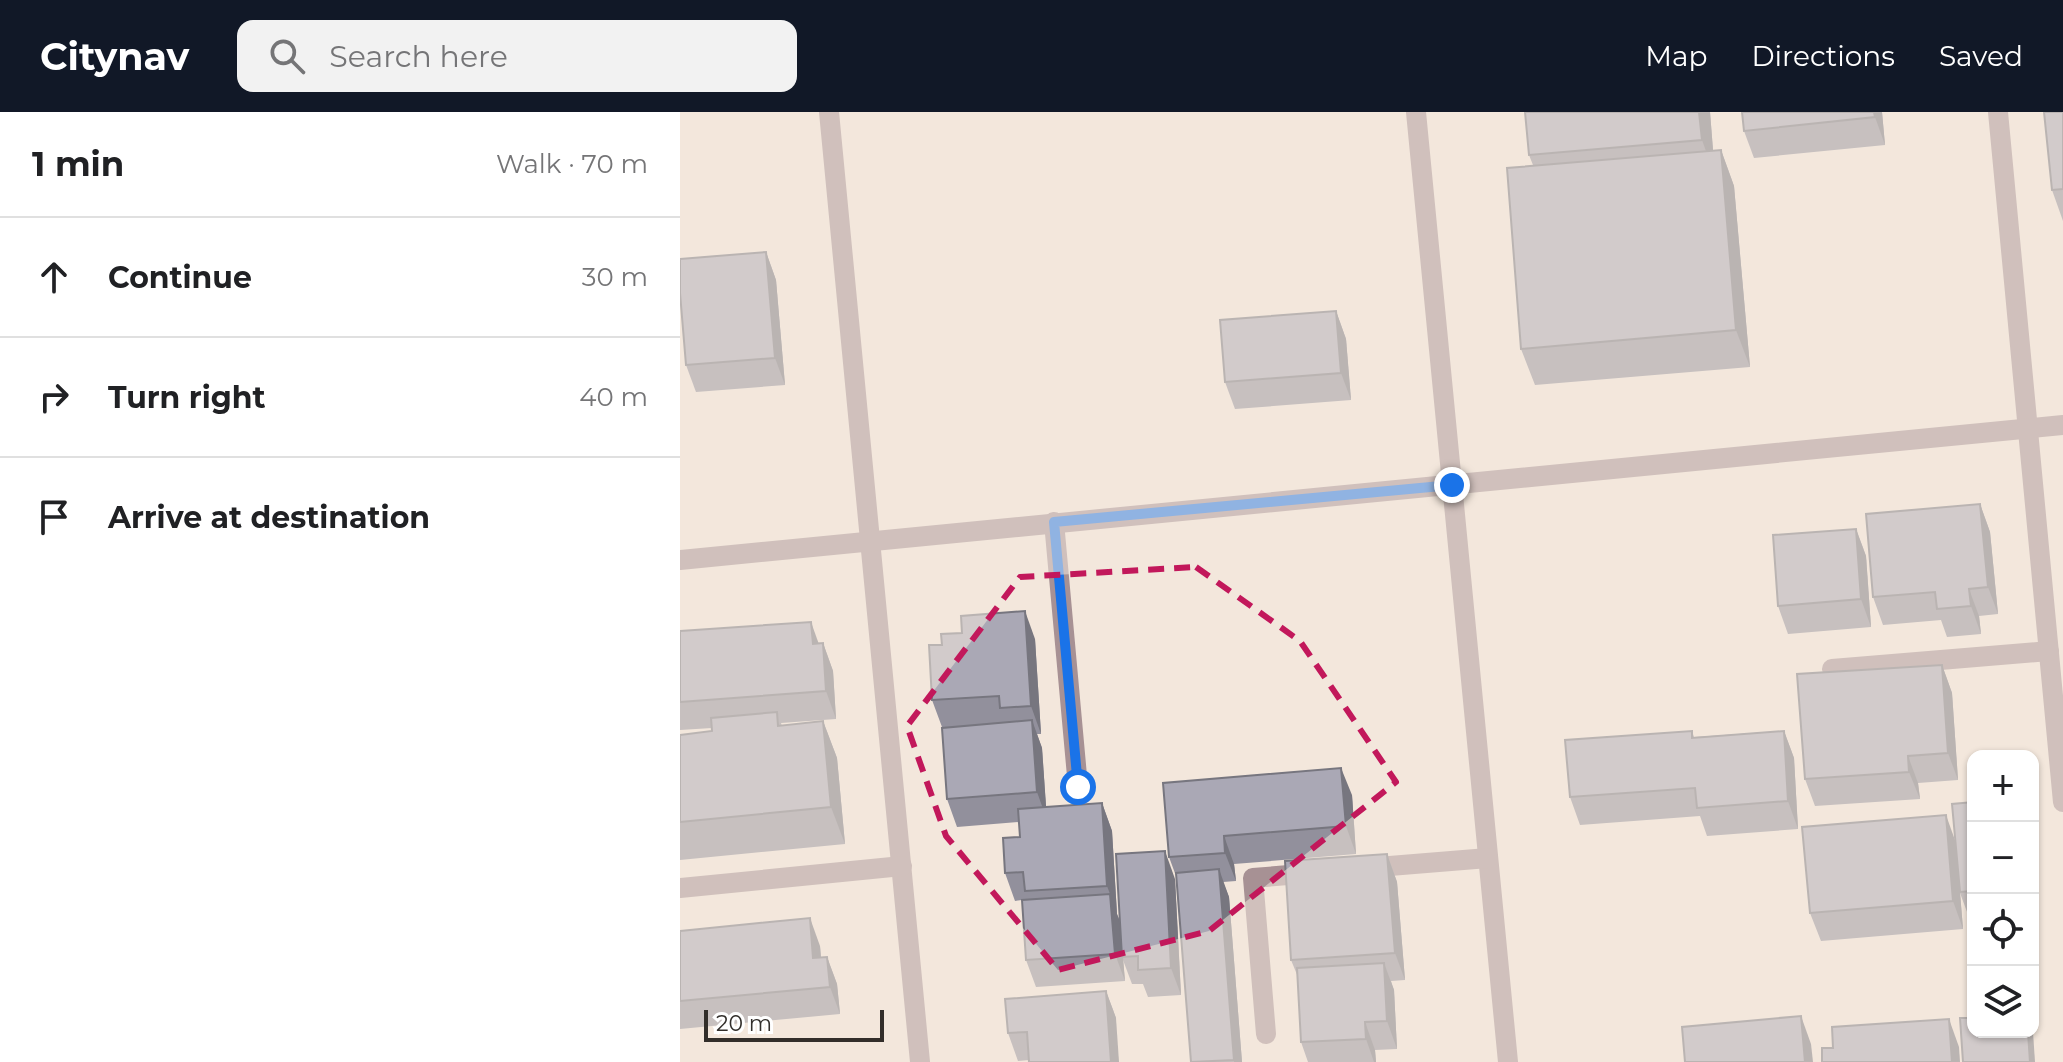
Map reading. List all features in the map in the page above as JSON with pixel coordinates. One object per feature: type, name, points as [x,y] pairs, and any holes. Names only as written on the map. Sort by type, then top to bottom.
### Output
[{"type":"street","points":[[829,112],[920,1062]]},
{"type":"street","points":[[1416,112],[1508,1062]]},
{"type":"street","points":[[1998,112],[2063,802]]},
{"type":"street","points":[[680,560],[2063,425]]},
{"type":"street","points":[[1054,522],[1078,787]]},
{"type":"street","points":[[1832,669],[2049,651]]},
{"type":"street","points":[[1266,1034],[1253,878],[1488,858]]},
{"type":"street","points":[[680,888],[902,866]]},
{"type":"highlighted area","points":[[1196,567],[1300,641],[1396,782],[1209,931],[1058,970],[946,836],[907,726],[1020,577]]},
{"type":"building","points":[[1525,112],[1699,112],[1702,140],[1529,155]]},
{"type":"building","points":[[1742,112],[1874,112],[1875,117],[1744,131]]},
{"type":"building","points":[[2044,112],[2063,112],[2063,189],[2052,190]]},
{"type":"building","points":[[1721,150],[1736,330],[1521,349],[1507,168]]},
{"type":"building","points":[[766,252],[775,358],[686,365],[680,259]]},
{"type":"building","points":[[1336,311],[1341,373],[1225,382],[1220,320]]},
{"type":"building","points":[[1980,504],[1988,587],[1969,589],[1971,606],[1937,609],[1935,592],[1873,597],[1866,514]]},
{"type":"building","points":[[1856,529],[1861,599],[1778,606],[1773,535]]},
{"type":"building","points":[[1025,611],[1031,706],[1000,708],[999,696],[932,700],[929,645],[942,645],[941,634],[962,633],[961,616]]},
{"type":"building","points":[[811,622],[813,644],[823,643],[826,691],[680,702],[680,631]]},
{"type":"building","points":[[1942,665],[1948,753],[1908,756],[1909,772],[1805,779],[1797,674]]},
{"type":"building","points":[[777,712],[778,726],[823,721],[831,807],[680,822],[680,735],[712,731],[711,718]]},
{"type":"building","points":[[1032,720],[1037,792],[947,799],[942,728]]},
{"type":"building","points":[[1692,731],[1692,738],[1784,731],[1788,801],[1697,808],[1695,788],[1570,797],[1565,740]]},
{"type":"building","points":[[1341,768],[1346,826],[1224,836],[1225,853],[1169,857],[1163,783]]},
{"type":"building","points":[[1102,803],[1107,886],[1025,891],[1023,872],[1005,873],[1003,838],[1020,837],[1018,809]]},
{"type":"building","points":[[1967,803],[1967,891],[1960,892],[1952,804]]},
{"type":"building","points":[[1946,815],[1953,901],[1810,913],[1802,827]]},
{"type":"building","points":[[1165,851],[1171,968],[1138,970],[1138,956],[1122,957],[1116,854]]},
{"type":"building","points":[[1387,854],[1395,953],[1291,960],[1285,861]]},
{"type":"building","points":[[1219,869],[1234,1060],[1191,1062],[1176,873]]},
{"type":"building","points":[[1110,894],[1115,954],[1026,960],[1022,900]]},
{"type":"building","points":[[810,918],[813,958],[827,957],[830,987],[680,1001],[680,931]]},
{"type":"building","points":[[1384,963],[1387,1021],[1365,1022],[1366,1039],[1301,1042],[1297,968]]},
{"type":"building","points":[[1106,991],[1111,1062],[1029,1062],[1027,1032],[1008,1033],[1005,999]]},
{"type":"building","points":[[1801,1016],[1805,1062],[1685,1062],[1682,1027]]},
{"type":"building","points":[[1960,1018],[1967,1018],[1967,1038],[2028,1038],[2030,1062],[1963,1062]]},
{"type":"building","points":[[1949,1019],[1952,1062],[1822,1062],[1822,1048],[1833,1048],[1832,1027]]},
{"type":"route","points":[[1078,787],[1054,522],[1452,485]]}]
